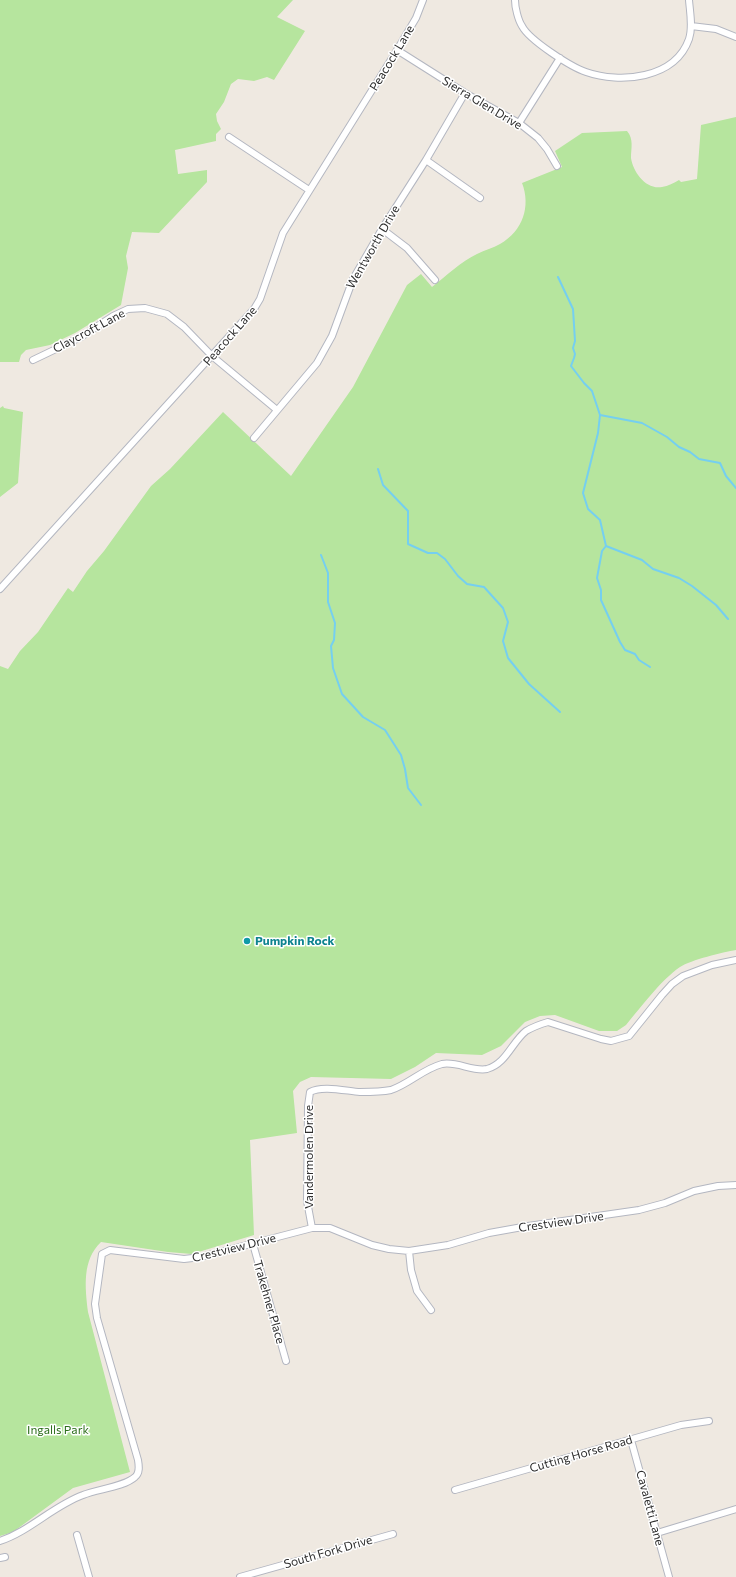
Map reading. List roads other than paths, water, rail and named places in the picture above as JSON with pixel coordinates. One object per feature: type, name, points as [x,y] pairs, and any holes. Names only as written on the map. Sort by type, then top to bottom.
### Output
[{"type":"street","name":"Peacock Lane","points":[[0,589],[258,304],[280,238],[397,50],[416,18],[423,0]]},
{"type":"street","points":[[515,0],[522,27],[538,43],[560,58],[585,72],[606,76],[632,77],[648,75],[664,69],[678,56],[688,40],[691,26],[689,0]]},
{"type":"street","points":[[691,26],[716,29],[736,37]]},
{"type":"street","name":"Sierra Glen Drive","points":[[397,50],[465,94],[519,123],[538,138],[547,149],[557,166]]},
{"type":"street","points":[[519,123],[560,58]]},
{"type":"street","name":"Wentworth Drive","points":[[254,438],[317,363],[332,336],[353,279],[465,94]]},
{"type":"street","points":[[230,136],[309,190]]},
{"type":"street","points":[[426,160],[480,198]]},
{"type":"street","points":[[382,229],[407,248],[435,280]]},
{"type":"street","name":"Claycroft Lane","points":[[33,360],[81,336],[123,311],[128,309],[145,308],[167,314],[184,328],[212,356],[278,410]]},
{"type":"street","name":"Vandermolen Drive","points":[[312,1228],[307,1201],[308,1106],[310,1092],[316,1088],[360,1092],[382,1091],[392,1089],[428,1069],[444,1064],[487,1069],[505,1057],[514,1044],[526,1032],[548,1022],[611,1041],[629,1036],[644,1020],[662,995],[683,976],[712,965],[736,960]]},
{"type":"street","name":"Crestview Drive","points":[[0,1541],[14,1535],[73,1499],[84,1494],[128,1482],[136,1476],[139,1468],[138,1460],[97,1318],[95,1304],[102,1254],[110,1250],[184,1260],[201,1257],[312,1228],[330,1228],[372,1245],[389,1249],[409,1251],[448,1245],[489,1233],[528,1226],[639,1210],[665,1203],[694,1191],[718,1186],[736,1185]]},
{"type":"street","name":"Trakehner Place","points":[[252,1244],[286,1360]]},
{"type":"street","points":[[409,1251],[411,1270],[417,1291],[431,1310]]},
{"type":"street","name":"Cutting Horse Road","points":[[455,1490],[681,1425],[709,1422]]},
{"type":"street","name":"Cavaletti Lane","points":[[631,1440],[669,1577]]},
{"type":"street","points":[[657,1532],[736,1509]]},
{"type":"street","name":"South Fork Drive","points":[[240,1577],[393,1534]]},
{"type":"street","points":[[77,1535],[88,1577]]},
{"type":"waterway","points":[[558,277],[573,309],[575,341],[573,348],[575,354],[571,366],[592,391],[600,415],[642,423],[667,437],[679,447],[690,452],[699,459],[720,463],[726,476],[736,488]]},
{"type":"waterway","points":[[600,415],[598,433],[583,493],[588,509],[600,520],[606,546],[602,551],[597,578],[601,590],[601,600],[625,650],[635,654],[639,660],[650,667]]},
{"type":"waterway","points":[[378,469],[383,485],[408,511],[408,544],[428,553],[437,553],[445,559],[458,576],[467,584],[484,587],[503,608],[508,622],[503,641],[508,658],[529,684],[560,712]]},
{"type":"waterway","points":[[606,546],[642,560],[653,569],[679,578],[692,586],[716,605],[728,619]]},
{"type":"waterway","points":[[321,555],[328,573],[328,602],[335,623],[334,640],[331,646],[333,668],[342,694],[363,717],[385,730],[401,755],[408,788],[421,805]]},
{"type":"place","name":"Pumpkin Rock","points":[[247,941]]},
{"type":"park label","name":"Ingalls Park","points":[[58,1430]]}]
